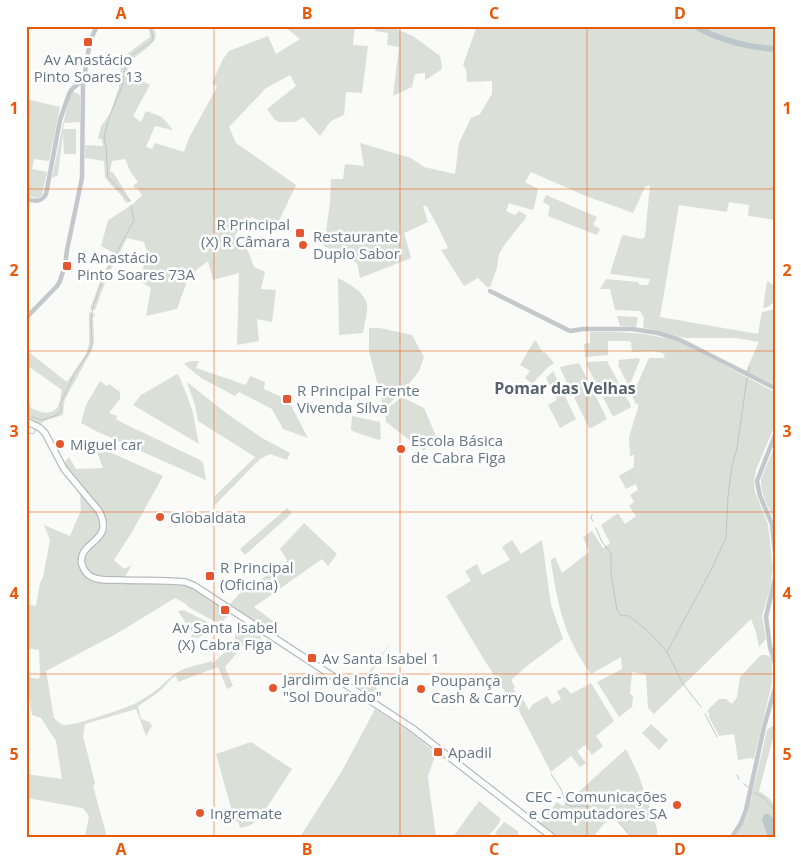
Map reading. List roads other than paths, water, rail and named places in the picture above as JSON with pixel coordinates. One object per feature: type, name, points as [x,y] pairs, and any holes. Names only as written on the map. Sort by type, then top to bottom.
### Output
[{"type":"main road","points":[[26,421],[40,428],[45,433],[64,469],[102,518],[104,525],[101,533],[82,557],[83,567],[89,575],[97,579],[190,584],[389,713],[552,837]]},
{"type":"street","points":[[26,318],[57,286],[65,265],[82,178],[80,88],[84,79],[90,41],[97,26]]},
{"type":"street","points":[[26,199],[38,201],[46,194],[60,120],[68,94],[80,88]]},
{"type":"street","points":[[490,291],[570,331],[582,329],[632,329],[658,333],[678,339],[775,388]]},
{"type":"street","points":[[775,435],[759,473],[757,483],[760,496],[772,524],[775,553]]},
{"type":"street","points":[[775,578],[766,617],[770,647],[775,664]]},
{"type":"street","points":[[732,837],[741,823],[746,810],[764,727],[775,688]]},
{"type":"waterway","points":[[130,201],[108,177],[104,137],[110,115],[122,87],[126,62],[129,57],[152,41],[153,36],[150,26]]},
{"type":"waterway","points":[[695,26],[734,42],[754,47],[775,49]]},
{"type":"waterway","points":[[60,404],[74,375],[90,350],[93,307],[103,278],[134,220],[131,206]]},
{"type":"waterway","points":[[748,372],[750,367]]},
{"type":"waterway","points":[[667,652],[726,538],[728,496],[747,378]]},
{"type":"waterway","points":[[32,417],[42,420],[57,415],[61,411],[61,405]]},
{"type":"waterway","points":[[26,432],[31,434],[36,429]]},
{"type":"waterway","points":[[592,515],[593,521]]},
{"type":"waterway","points":[[596,528],[602,542],[611,553],[611,574],[617,610],[620,615],[629,616],[651,634],[667,652],[683,684],[701,707]]},
{"type":"waterway","points":[[705,714],[717,737]]},
{"type":"waterway","points":[[551,774],[561,789],[566,804],[586,806],[600,819],[615,818],[631,837]]},
{"type":"waterway","points":[[737,775],[739,779]]},
{"type":"waterway","points":[[744,784],[748,787]]},
{"type":"waterway","points":[[753,792],[764,798],[775,811]]},
{"type":"place","name":"Av Anastácio Pinto Soares 13","points":[[88,42]]},
{"type":"place","name":"R Principal (X) R Câmara","points":[[300,233]]},
{"type":"place","name":"Restaurante Duplo Sabor","points":[[303,245]]},
{"type":"place","name":"R Anastácio Pinto Soares 73A","points":[[67,266]]},
{"type":"place","name":"R Principal Frente Vivenda Silva","points":[[287,399]]},
{"type":"place","name":"Miguel car","points":[[60,444]]},
{"type":"place","name":"Escola Básica de Cabra Figa","points":[[401,449]]},
{"type":"place","name":"Globaldata","points":[[160,517]]},
{"type":"place","name":"R Principal (Oficina)","points":[[210,576]]},
{"type":"place","name":"Av Santa Isabel (X) Cabra Figa","points":[[225,610]]},
{"type":"place","name":"Av Santa Isabel 1","points":[[312,658]]},
{"type":"place","name":"Jardim de Infância \"Sol Dourado\"","points":[[273,688]]},
{"type":"place","name":"Poupança Cash & Carry","points":[[421,689]]},
{"type":"place","name":"Apadil","points":[[438,752]]},
{"type":"place","name":"CEC - Comunicações e Computadores SA","points":[[677,805]]},
{"type":"place","name":"Ingremate","points":[[200,813]]},
{"type":"district","name":"Pomar das Velhas","points":[[565,388]]}]
